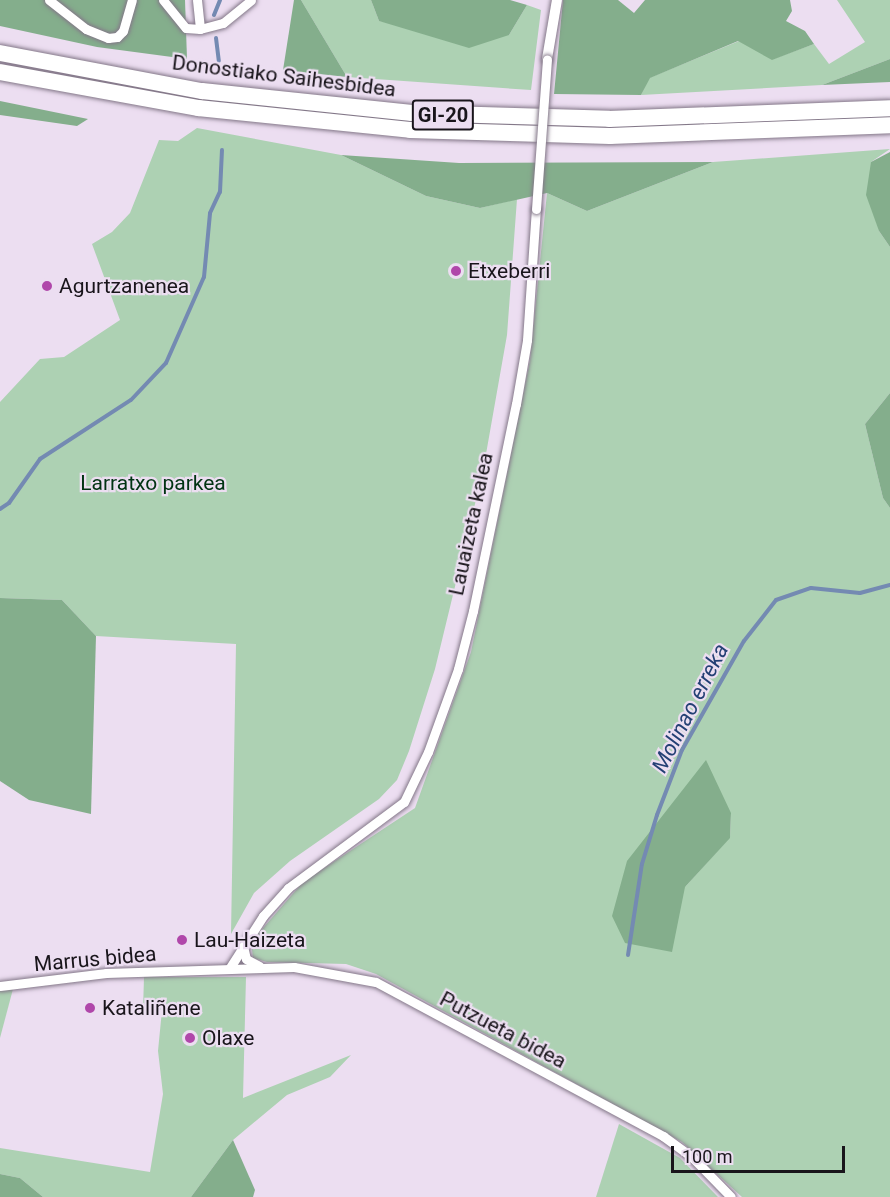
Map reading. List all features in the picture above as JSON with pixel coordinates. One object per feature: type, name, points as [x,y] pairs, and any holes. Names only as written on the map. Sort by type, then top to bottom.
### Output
[{"type":"highway","name":"Donostiako Saihesbidea","points":[[0,53],[202,91],[412,113],[609,119],[890,108]]},
{"type":"highway","name":"Donostiako Saihesbidea","points":[[0,72],[208,110],[410,130],[610,136],[890,125]]},
{"type":"street","points":[[49,0],[86,29],[108,38],[117,37],[123,31],[132,0]]},
{"type":"street","points":[[163,0],[186,28],[200,29],[223,23],[251,0]]},
{"type":"street","points":[[197,0],[200,29]]},
{"type":"street","name":"Lauaizeta kalea","points":[[229,969],[263,916],[310,869],[387,818],[404,802],[428,752],[458,669],[473,612],[527,340],[547,59],[557,0]]},
{"type":"street","points":[[243,946],[246,959],[264,968]]},
{"type":"street","name":"Putzueta bidea","points":[[229,969],[264,968],[337,972],[376,982],[663,1136],[693,1158],[731,1197]]},
{"type":"street","name":"Marrus bidea","points":[[0,986],[106,973],[229,969]]},
{"type":"green space","points":[[0,0],[185,0],[187,59],[97,47],[0,26]]},
{"type":"green space","points":[[294,0],[301,0],[347,77],[283,70]]},
{"type":"green space","points":[[301,0],[371,0],[379,21],[509,35],[527,5],[541,10],[531,90],[347,77]]},
{"type":"green space","points":[[371,0],[510,0],[527,5],[509,35],[469,48],[379,21]]},
{"type":"green space","points":[[563,0],[618,0],[634,13],[645,0],[790,0],[792,11],[786,21],[805,31],[814,44],[772,60],[738,41],[650,78],[641,95],[554,94]]},
{"type":"green space","points":[[837,0],[890,0],[890,59],[822,85],[641,95],[649,78],[739,41],[773,59],[814,44],[829,64],[865,42]]},
{"type":"green space","points":[[890,59],[890,82],[822,85]]},
{"type":"green space","points":[[0,101],[88,119],[77,126],[0,115]]},
{"type":"green space","name":"Larratxo parkea","points":[[197,128],[341,155],[426,196],[480,208],[517,199],[507,335],[483,471],[435,669],[409,751],[397,780],[379,799],[290,861],[254,893],[231,934],[236,644],[96,636],[62,600],[0,598],[0,402],[40,359],[64,357],[120,320],[92,244],[112,232],[130,213],[159,140],[178,141]]},
{"type":"green space","points":[[890,149],[871,162],[879,231],[890,247],[890,393],[865,424],[883,498],[890,508],[890,1197],[742,1197],[682,1142],[376,974],[346,964],[267,962],[253,958],[251,942],[303,882],[415,808],[471,652],[530,360],[547,193],[587,211],[713,162]],"holes":[[[731,813],[730,837],[685,887]]]},
{"type":"green space","points":[[890,152],[890,247],[879,231],[866,195],[871,162]]},
{"type":"green space","points":[[341,155],[459,163],[713,162],[587,211],[547,193],[480,208],[426,196]]},
{"type":"green space","points":[[890,393],[890,508],[883,498],[865,424]]},
{"type":"green space","points":[[0,598],[62,600],[96,636],[91,814],[29,800],[0,781]]},
{"type":"green space","points":[[706,760],[731,813],[730,838],[685,887],[672,952],[625,943],[612,916],[627,861]]},
{"type":"green space","points":[[144,977],[246,977],[243,1098],[351,1055],[330,1077],[287,1095],[233,1140],[191,1197],[43,1197],[20,1178],[0,1174],[0,1148],[150,1172],[163,1094],[158,1051],[162,1010],[143,1010]]},
{"type":"green space","points":[[13,989],[0,1038],[0,991]]},
{"type":"green space","points":[[619,1124],[680,1158],[718,1197],[596,1197]]},
{"type":"green space","points":[[233,1140],[255,1190],[253,1197],[191,1197]]},
{"type":"green space","points":[[0,1174],[20,1178],[43,1197],[0,1197]]},
{"type":"waterway","points":[[214,15],[220,0]]},
{"type":"waterway","points":[[216,38],[219,61]]},
{"type":"waterway","points":[[0,509],[9,503],[40,459],[131,400],[166,363],[204,277],[210,213],[220,192],[222,150]]},
{"type":"waterway","name":"Molinao erreka","points":[[628,955],[642,864],[657,815],[682,750],[744,641],[776,600],[811,588],[860,593],[890,585]]},
{"type":"place","name":"Etxeberri","points":[[456,271]]},
{"type":"place","name":"Agurtzanenea","points":[[47,286]]},
{"type":"place","name":"Lau-Haizeta","points":[[182,940]]},
{"type":"place","name":"Kataliñene","points":[[90,1008]]},
{"type":"place","name":"Olaxe","points":[[190,1038]]}]
